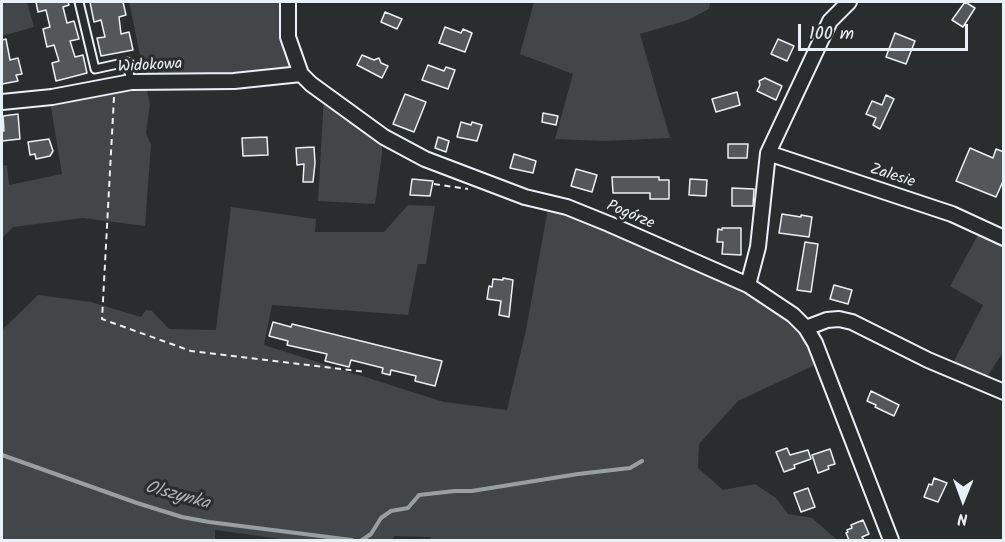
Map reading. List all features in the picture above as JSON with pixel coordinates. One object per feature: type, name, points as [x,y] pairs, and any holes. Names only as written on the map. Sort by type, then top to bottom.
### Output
[{"type":"street","points":[[288,2],[288,37],[301,74]]},
{"type":"street","points":[[748,285],[758,248],[768,153],[830,21],[849,2]]},
{"type":"street","name":"Widokowa","points":[[2,102],[52,97],[131,82],[234,81],[301,74]]},
{"type":"street","name":"Pogórze","points":[[301,74],[311,84],[370,127],[404,149],[525,197],[567,207],[748,285],[771,299],[806,328],[815,343],[891,540]]},
{"type":"street","name":"Zalesie","points":[[768,153],[952,214],[1004,238]]},
{"type":"street","points":[[806,328],[827,320],[839,319],[852,322],[928,360],[1004,392]]},
{"type":"lane","points":[[79,2],[95,69],[126,62],[131,82]]},
{"type":"path","points":[[115,85],[102,319],[191,351],[366,372]]},
{"type":"path","points":[[434,184],[475,190]]},
{"type":"shaded area","points":[[2,2],[27,2],[34,27],[2,36]]},
{"type":"shaded area","points":[[129,2],[282,2],[283,32],[294,67],[272,73],[145,79]]},
{"type":"shaded area","points":[[534,2],[710,2],[709,9],[688,20],[640,34],[670,138],[604,141],[555,139],[573,74],[520,54]]},
{"type":"shaded area","points":[[146,85],[150,104],[146,133],[151,145],[145,226],[83,218],[13,227],[2,238],[2,166],[7,165],[9,185],[62,174],[50,101]]},
{"type":"shaded area","points":[[324,96],[382,139],[375,204],[318,201]]},
{"type":"shaded area","points":[[408,205],[435,206],[426,264],[418,264],[408,315],[272,305],[264,345],[444,402],[507,410],[526,330],[548,208],[565,211],[736,284],[799,327],[819,363],[738,401],[699,444],[698,468],[723,490],[755,484],[776,498],[788,514],[812,518],[837,540],[431,540],[431,537],[394,536],[393,540],[288,540],[215,530],[215,540],[2,540],[2,330],[38,295],[91,302],[141,317],[146,310],[152,311],[169,329],[216,330],[231,207],[316,219],[315,232],[384,232]]},
{"type":"shaded area","points":[[979,233],[1003,244],[1003,352],[986,379],[953,363],[983,305],[950,286]]},
{"type":"building","points":[[36,2],[68,2],[69,5],[63,7],[67,23],[74,21],[79,39],[70,41],[75,57],[83,55],[87,73],[56,81],[52,63],[59,61],[54,45],[47,47],[43,29],[50,27],[46,10],[38,12]]},
{"type":"building","points":[[90,2],[123,2],[126,15],[119,17],[121,34],[129,32],[133,50],[101,56],[97,38],[105,37],[101,20],[94,22]]},
{"type":"building","points":[[965,2],[975,8],[963,27],[952,20]]},
{"type":"building","points":[[385,12],[402,19],[397,29],[381,22]]},
{"type":"building","points":[[445,27],[461,33],[463,29],[472,33],[465,52],[439,43]]},
{"type":"building","points":[[895,33],[915,41],[906,64],[886,57]]},
{"type":"building","points":[[6,39],[10,60],[18,58],[22,74],[16,75],[18,81],[2,84],[2,40]]},
{"type":"building","points":[[778,39],[794,46],[787,61],[771,54]]},
{"type":"building","points":[[362,55],[374,60],[379,58],[381,63],[388,66],[382,78],[357,65]]},
{"type":"building","points":[[428,65],[444,71],[446,67],[455,70],[448,89],[422,80]]},
{"type":"building","points":[[765,78],[782,86],[776,100],[757,91],[759,81]]},
{"type":"building","points":[[737,92],[740,105],[716,112],[712,99]]},
{"type":"building","points":[[405,94],[426,102],[414,132],[393,124]]},
{"type":"building","points":[[886,95],[894,99],[880,129],[873,125],[876,118],[866,114],[872,101],[882,105]]},
{"type":"building","points":[[543,113],[558,116],[556,125],[542,122]]},
{"type":"building","points":[[18,114],[20,139],[2,141],[3,116]]},
{"type":"building","points":[[461,122],[482,125],[477,141],[457,137]]},
{"type":"building","points":[[267,137],[268,155],[243,156],[242,138]]},
{"type":"building","points":[[438,137],[449,141],[446,152],[435,148]]},
{"type":"building","points":[[49,139],[53,151],[50,156],[36,159],[35,154],[30,155],[28,142]]},
{"type":"building","points":[[728,144],[748,144],[747,158],[728,158]]},
{"type":"building","points":[[314,147],[313,182],[303,182],[304,164],[297,165],[296,148]]},
{"type":"building","points":[[970,148],[993,158],[996,149],[1004,152],[1004,179],[996,197],[956,181]]},
{"type":"building","points":[[514,154],[536,161],[533,173],[510,168]]},
{"type":"building","points":[[576,169],[597,175],[592,192],[571,186]]},
{"type":"building","points":[[612,177],[659,177],[659,180],[669,180],[669,199],[650,199],[650,193],[613,193]]},
{"type":"building","points":[[412,179],[433,181],[430,196],[410,195]]},
{"type":"building","points":[[690,179],[707,180],[706,196],[689,195]]},
{"type":"building","points":[[732,188],[754,189],[753,206],[732,206]]},
{"type":"building","points":[[782,214],[812,217],[809,237],[779,233]]},
{"type":"building","points":[[722,228],[741,228],[741,255],[722,254],[723,242],[717,242],[718,229],[722,230]]},
{"type":"building","points":[[805,242],[818,244],[811,292],[797,290]]},
{"type":"building","points":[[503,278],[513,280],[509,317],[499,315],[501,301],[487,299],[489,286],[492,287],[493,279],[503,280]]},
{"type":"building","points":[[834,285],[852,290],[848,304],[830,299]]},
{"type":"building","points":[[273,322],[291,327],[292,324],[442,361],[435,386],[415,381],[416,376],[391,370],[390,375],[382,373],[383,368],[351,360],[349,367],[325,361],[327,354],[287,345],[288,341],[269,336]]},
{"type":"building","points":[[871,391],[899,405],[894,416],[867,401]]},
{"type":"building","points":[[787,448],[790,455],[808,450],[811,459],[794,465],[795,468],[784,472],[776,452]]},
{"type":"building","points":[[830,449],[835,464],[818,473],[812,455]]},
{"type":"building","points":[[934,478],[947,483],[938,502],[924,497]]},
{"type":"building","points":[[808,488],[815,507],[801,512],[794,493]]},
{"type":"building","points":[[863,520],[869,534],[862,537],[864,540],[849,540],[847,530],[852,528],[851,525]]},
{"type":"waterway","name":"Olszynka","points":[[2,455],[182,517],[352,540]]},
{"type":"waterway","name":"Olszynka","points":[[362,540],[371,534],[381,518],[391,511],[408,508],[419,495],[472,491],[630,468],[642,461]]}]
